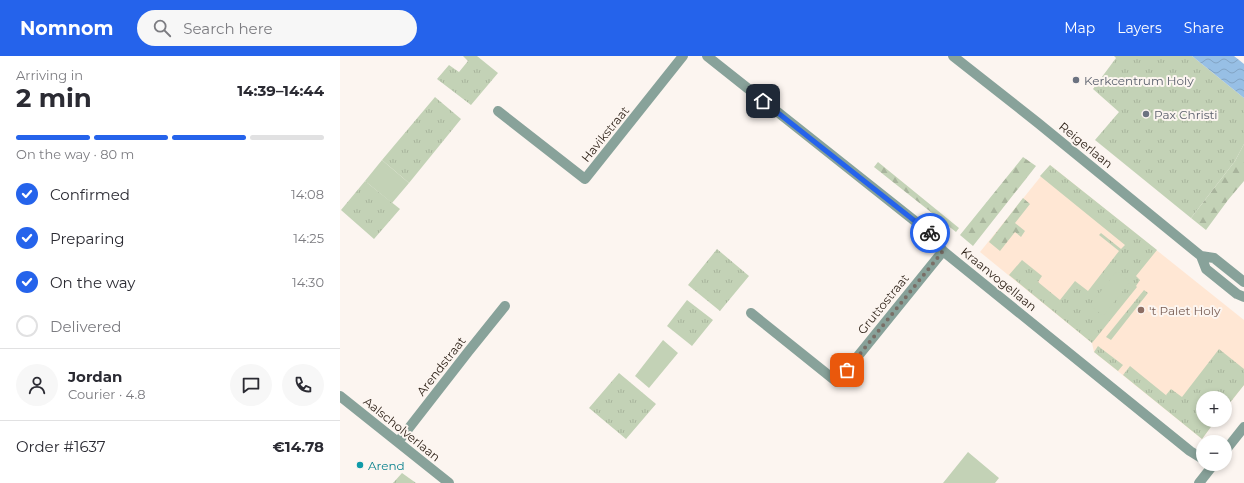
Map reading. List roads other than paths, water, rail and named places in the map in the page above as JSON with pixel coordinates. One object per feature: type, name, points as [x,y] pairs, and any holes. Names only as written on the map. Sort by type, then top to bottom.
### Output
[{"type":"street","name":"Havikstraat","points":[[498,111],[585,179],[683,56]]},
{"type":"street","name":"Kraanvogellaan","points":[[708,56],[930,233],[943,251],[1196,455]]},
{"type":"street","name":"Reigerlaan","points":[[953,56],[1038,123],[1201,256],[1206,269],[1237,294],[1244,297]]},
{"type":"street","name":"Gruttostraat","points":[[751,313],[837,382],[943,251]]},
{"type":"street","name":"Reigerlaan","points":[[1201,256],[1214,258],[1244,282]]},
{"type":"street","name":"Arendstraat","points":[[398,442],[505,306]]},
{"type":"street","name":"Aalscholverlaan","points":[[340,396],[449,483]]},
{"type":"street","points":[[1232,442],[1244,427]]},
{"type":"street","points":[[1199,483],[1208,471]]},
{"type":"water","points":[[1192,56],[1234,56],[1244,64],[1244,98]]},
{"type":"place","name":"Kerkcentrum Holy","points":[[1076,80]]},
{"type":"place","name":"Pax Christi","points":[[1146,114]]},
{"type":"place","name":"'t Palet Holy","points":[[1141,310]]},
{"type":"place","name":"Arend","points":[[360,465]]}]
